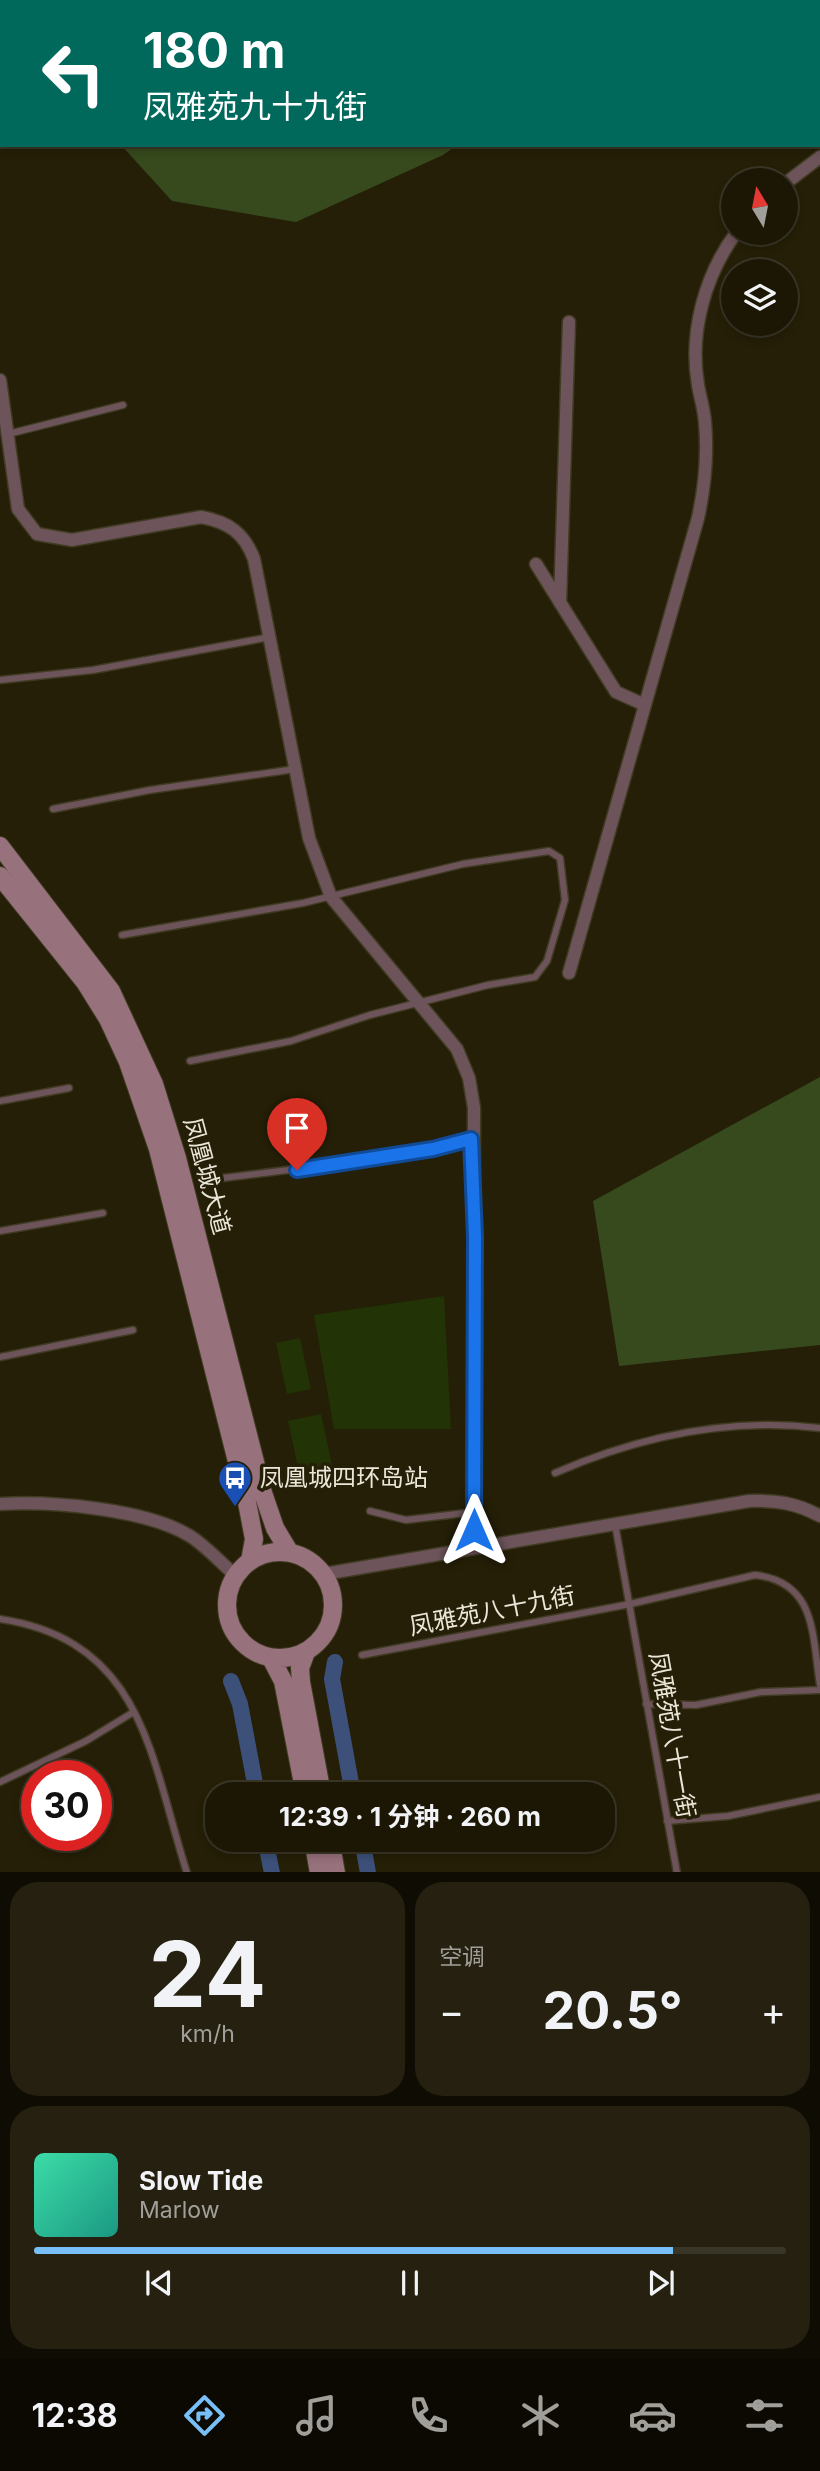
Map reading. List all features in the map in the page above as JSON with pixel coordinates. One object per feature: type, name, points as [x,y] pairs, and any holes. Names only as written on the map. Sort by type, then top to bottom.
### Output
[{"type":"main road","name":"凤凰城大道","points":[[0,846],[111,991],[155,1084],[187,1194],[263,1493],[275,1528],[290,1553]]},
{"type":"main road","name":"凤凰城大道","points":[[0,876],[85,982],[108,1019],[136,1084],[172,1201],[246,1497],[254,1539],[250,1561]]},
{"type":"main road","points":[[269,1552],[290,1553],[303,1558],[324,1574],[333,1599],[330,1626],[320,1641],[306,1652],[283,1659],[271,1658],[254,1653],[240,1642],[230,1627],[226,1609],[228,1592],[235,1575],[250,1561],[269,1552]]},
{"type":"main road","points":[[306,1652],[300,1668],[301,1682],[320,1782]]},
{"type":"main road","points":[[271,1658],[283,1681],[302,1782]]},
{"type":"main road","points":[[315,1852],[319,1872]]},
{"type":"main road","points":[[332,1852],[336,1872]]},
{"type":"street","points":[[798,174],[820,157]]},
{"type":"street","points":[[569,973],[698,518],[705,485],[705,418],[697,383],[695,348],[700,313],[710,278],[729,245]]},
{"type":"street","points":[[560,603],[569,322]]},
{"type":"street","points":[[0,380],[18,509],[37,534],[72,540],[201,517],[219,520],[235,529],[247,543],[254,559],[309,838],[331,897],[457,1049],[469,1078],[474,1108],[471,1139],[475,1237],[473,1548]]},
{"type":"street","points":[[536,564],[616,692],[645,705]]},
{"type":"street","points":[[324,1574],[749,1501],[775,1500],[800,1506],[820,1516]]},
{"type":"street","points":[[0,1504],[86,1507],[156,1523],[190,1536],[235,1575]]},
{"type":"lane","points":[[6,434],[123,405]]},
{"type":"lane","points":[[0,680],[93,670],[270,637]]},
{"type":"lane","points":[[53,810],[187,784],[297,769]]},
{"type":"lane","points":[[122,935],[331,897],[463,864],[524,853],[549,851],[559,858],[565,900],[542,971],[535,977],[370,1015],[291,1041],[190,1061]]},
{"type":"lane","points":[[0,1101],[69,1088]]},
{"type":"lane","points":[[223,1178],[376,1159],[471,1139]]},
{"type":"lane","points":[[0,1231],[103,1213]]},
{"type":"lane","points":[[0,1357],[133,1330]]},
{"type":"lane","points":[[555,1473],[615,1448],[703,1428],[755,1424],[820,1428]]},
{"type":"lane","points":[[370,1511],[406,1520],[474,1512]]},
{"type":"lane","name":"凤雅苑八十一街","points":[[615,1524],[677,1872]]},
{"type":"lane","points":[[630,1604],[755,1575],[774,1577],[791,1586],[803,1601],[820,1688],[761,1692],[696,1705],[646,1704]]},
{"type":"lane","name":"凤雅苑八十九街","points":[[362,1655],[630,1604]]},
{"type":"lane","points":[[0,1619],[60,1635],[88,1653],[111,1673],[132,1713],[147,1734],[187,1872]]},
{"type":"lane","points":[[0,1782],[86,1741],[132,1713]]},
{"type":"lane","points":[[667,1821],[768,1810],[820,1797]]},
{"type":"green space","points":[[123,147],[454,147],[443,155],[296,222],[172,201]]},
{"type":"green space","points":[[820,1077],[820,1345],[619,1366],[593,1201]]},
{"type":"green space","points":[[444,1296],[451,1429],[334,1429],[314,1315]]},
{"type":"green space","points":[[300,1338],[311,1389],[287,1394],[276,1343]]},
{"type":"green space","points":[[321,1414],[335,1479],[302,1486],[288,1421]]},
{"type":"waterway","points":[[335,1662],[332,1679],[351,1782]]},
{"type":"waterway","points":[[231,1681],[240,1704],[255,1782]]},
{"type":"waterway","points":[[268,1852],[272,1872]]},
{"type":"waterway","points":[[364,1852],[368,1872]]},
{"type":"place","name":"凤凰城四环岛站","points":[[235,1508]]},
{"type":"route","points":[[297,1170],[433,1149],[471,1139],[475,1237],[474,1530]]}]
